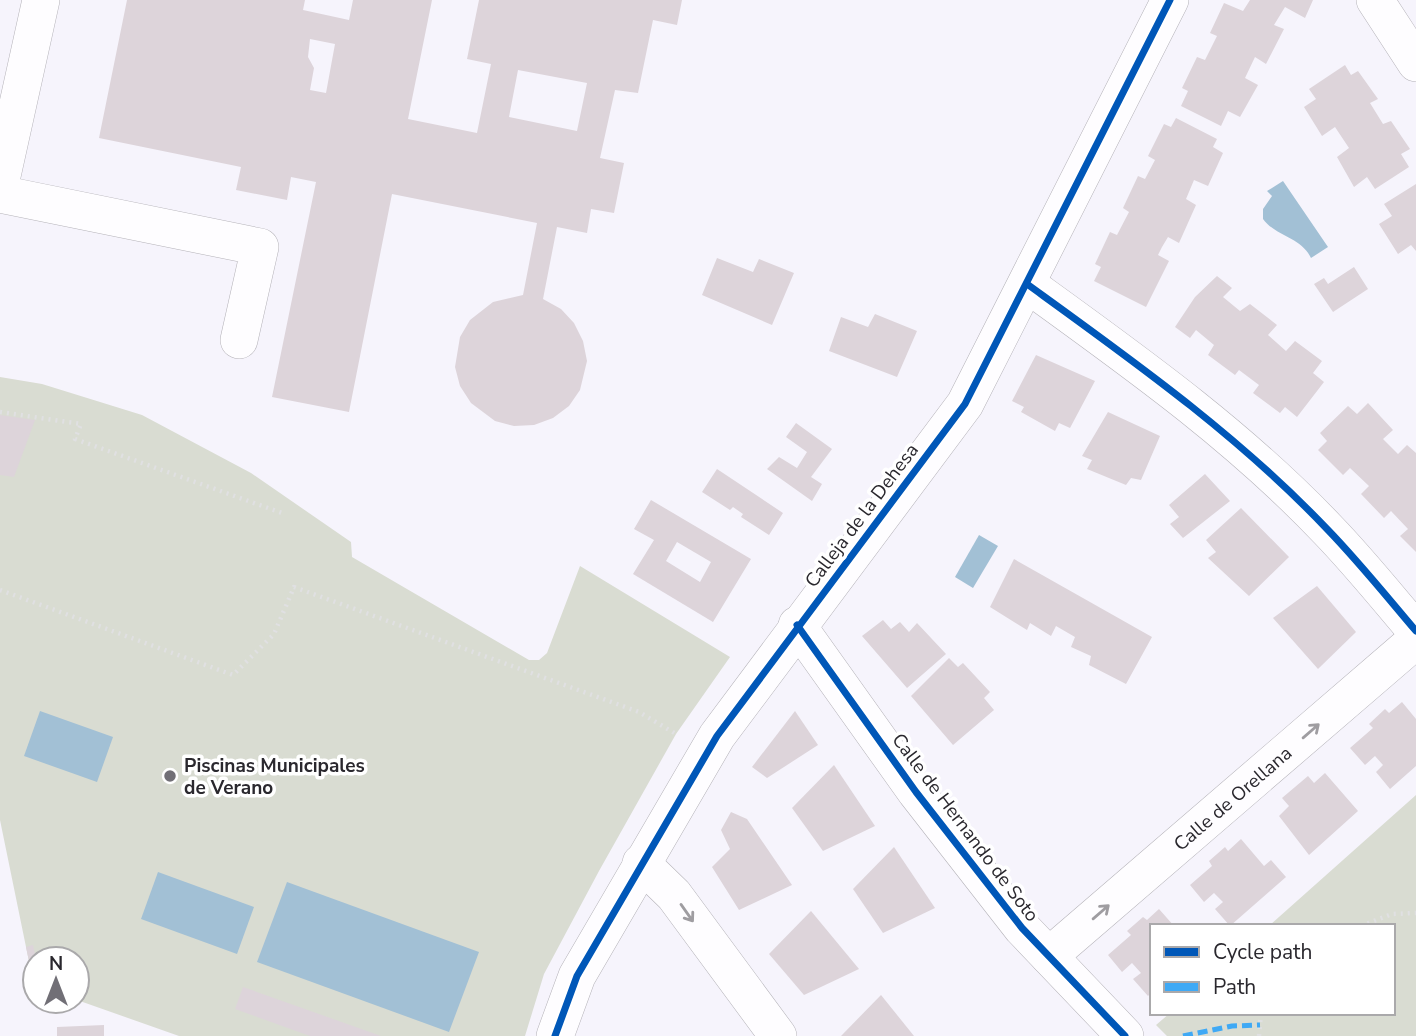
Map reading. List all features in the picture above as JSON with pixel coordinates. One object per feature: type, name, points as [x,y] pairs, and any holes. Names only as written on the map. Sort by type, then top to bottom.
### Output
[{"type":"street","points":[[0,185],[41,0]]},
{"type":"street","name":"Calleja de la Dehesa","points":[[555,1036],[577,976],[717,736],[797,625],[965,404],[1170,0]]},
{"type":"street","points":[[1375,0],[1416,63]]},
{"type":"street","points":[[0,194],[260,247],[239,340]]},
{"type":"street","points":[[1027,284],[1153,375],[1242,449],[1328,530],[1416,631]]},
{"type":"street","name":"Calle de Hernando de Soto","points":[[797,625],[916,792],[1022,928],[1125,1036]]},
{"type":"street","name":"Calle de Orellana","points":[[1049,956],[1416,640]]},
{"type":"street","points":[[641,863],[674,895],[778,1036]]},
{"type":"path","points":[[0,412],[81,424],[75,439],[282,513]]},
{"type":"path","points":[[0,590],[233,675],[274,634],[294,587],[639,712],[676,734]]},
{"type":"path","points":[[1366,924],[1392,914],[1416,913]]},
{"type":"path","points":[[1259,1036],[1261,1015]]},
{"type":"shaded area","points":[[0,377],[42,384],[142,415],[251,473],[351,542],[352,557],[529,660],[539,660],[547,653],[580,566],[730,657],[676,734],[599,871],[544,974],[525,1036],[179,1036],[91,1005],[91,945],[26,945],[0,820]]},
{"type":"shaded area","points":[[1416,795],[1416,1036],[1167,1036],[1156,1025],[1168,1015],[1395,1015],[1395,924],[1271,924]]},
{"type":"water","points":[[1283,181],[1328,247],[1311,258],[1301,245],[1268,225],[1263,219],[1263,209],[1272,196],[1267,191]]},
{"type":"water","points":[[979,535],[998,546],[973,588],[955,577]]},
{"type":"water","points":[[40,711],[113,737],[97,782],[24,756]]},
{"type":"water","points":[[158,872],[254,907],[237,954],[141,919]]},
{"type":"water","points":[[287,882],[479,952],[449,1032],[257,962]]},
{"type":"building","points":[[127,0],[305,0],[303,10],[349,20],[353,0],[432,0],[408,119],[477,133],[491,64],[467,59],[479,0],[682,0],[677,25],[653,20],[638,93],[615,90],[600,158],[624,163],[614,213],[591,209],[587,233],[557,227],[543,299],[561,309],[574,323],[583,341],[587,361],[580,390],[569,406],[553,418],[534,425],[514,426],[495,421],[471,403],[460,386],[455,367],[460,337],[470,320],[493,302],[523,295],[537,223],[392,194],[349,412],[272,397],[316,182],[291,177],[287,200],[236,190],[241,167],[99,138]],"holes":[[[310,39],[335,44],[326,93],[310,90],[314,68],[308,57]],[[518,70],[587,83],[577,131],[509,117]]]},
{"type":"building","points":[[1250,0],[1313,0],[1305,18],[1285,7],[1274,25],[1284,29],[1266,64],[1255,57],[1245,78],[1258,85],[1240,117],[1228,111],[1221,126],[1181,106],[1188,91],[1182,88],[1197,57],[1205,60],[1217,36],[1210,33],[1224,3],[1243,11]]},
{"type":"building","points":[[1345,65],[1351,75],[1358,71],[1378,99],[1370,103],[1383,124],[1391,121],[1410,149],[1401,154],[1409,167],[1375,189],[1367,177],[1354,187],[1337,157],[1349,148],[1335,127],[1322,136],[1304,107],[1316,99],[1309,89]]},
{"type":"building","points":[[1176,118],[1217,139],[1213,147],[1223,153],[1208,186],[1194,180],[1186,199],[1196,205],[1179,243],[1168,237],[1158,255],[1169,261],[1146,307],[1094,281],[1101,267],[1095,264],[1110,232],[1117,235],[1129,212],[1123,208],[1138,176],[1145,179],[1155,160],[1148,156],[1164,124],[1171,127]]},
{"type":"building","points":[[1416,184],[1416,251],[1411,245],[1398,254],[1379,224],[1392,216],[1384,204]]},
{"type":"building","points":[[717,258],[753,272],[759,259],[794,273],[772,325],[702,295]]},
{"type":"building","points":[[1354,267],[1368,289],[1333,312],[1314,284],[1324,278],[1328,284]]},
{"type":"building","points":[[1217,276],[1232,288],[1223,297],[1240,311],[1250,304],[1277,325],[1268,335],[1286,351],[1295,341],[1322,361],[1313,373],[1324,382],[1297,417],[1285,407],[1280,413],[1253,393],[1259,385],[1239,370],[1235,375],[1208,355],[1214,345],[1196,330],[1190,338],[1175,327],[1195,297]]},
{"type":"building","points":[[875,314],[917,331],[897,377],[829,351],[841,317],[868,327]]},
{"type":"building","points":[[1036,355],[1095,381],[1070,428],[1059,423],[1055,431],[1021,412],[1024,407],[1012,401]]},
{"type":"building","points":[[1368,403],[1393,430],[1383,439],[1398,454],[1407,445],[1416,453],[1416,552],[1400,536],[1408,529],[1391,511],[1384,518],[1361,494],[1369,486],[1350,468],[1343,475],[1318,450],[1327,441],[1320,433],[1348,406],[1357,414]]},
{"type":"building","points":[[1108,412],[1160,436],[1141,480],[1131,478],[1126,485],[1087,469],[1092,460],[1082,456]]},
{"type":"building","points":[[0,415],[35,420],[14,477],[0,475]]},
{"type":"building","points":[[796,423],[832,449],[811,477],[822,484],[812,501],[767,469],[779,457],[797,468],[807,452],[786,437]]},
{"type":"building","points":[[717,469],[783,513],[769,535],[741,517],[743,514],[733,507],[730,510],[702,492]]},
{"type":"building","points":[[1205,474],[1230,501],[1183,538],[1170,524],[1179,517],[1169,505]]},
{"type":"building","points":[[651,500],[751,559],[713,622],[633,574],[654,540],[634,529]],"holes":[[[677,542],[711,562],[700,582],[666,561]]]},
{"type":"building","points":[[1241,508],[1289,557],[1249,596],[1208,558],[1216,552],[1206,540]]},
{"type":"building","points":[[1014,559],[1152,637],[1126,684],[1089,665],[1091,656],[1071,647],[1075,637],[1056,626],[1051,636],[1030,623],[1027,630],[990,607]]},
{"type":"building","points":[[1317,586],[1356,632],[1318,669],[1273,618]]},
{"type":"building","points":[[883,620],[891,629],[900,622],[909,632],[917,623],[946,654],[907,688],[862,636]]},
{"type":"building","points":[[949,658],[958,667],[963,663],[990,692],[984,698],[994,710],[953,745],[911,696]]},
{"type":"building","points":[[1402,702],[1416,719],[1416,766],[1390,789],[1376,772],[1383,765],[1375,756],[1365,765],[1350,748],[1373,728],[1369,724],[1385,709],[1389,713]]},
{"type":"building","points":[[795,711],[818,745],[767,778],[752,767]]},
{"type":"building","points":[[834,765],[875,826],[823,851],[792,808]]},
{"type":"building","points":[[1325,773],[1358,811],[1309,855],[1279,816],[1289,806],[1282,798],[1308,776],[1314,783]]},
{"type":"building","points":[[731,812],[747,819],[792,885],[739,910],[712,867],[730,849],[721,830]]},
{"type":"building","points":[[1241,839],[1264,866],[1271,860],[1286,877],[1232,924],[1228,924],[1215,909],[1223,902],[1214,893],[1204,902],[1190,885],[1212,866],[1209,861],[1225,847],[1228,851]]},
{"type":"building","points":[[894,847],[935,908],[883,933],[853,889]]},
{"type":"building","points":[[1159,909],[1172,924],[1150,924],[1148,996],[1133,979],[1141,973],[1132,963],[1122,972],[1108,955],[1131,935],[1127,931],[1143,917],[1147,920]]},
{"type":"building","points":[[811,911],[859,969],[804,995],[769,954]]},
{"type":"building","points":[[243,987],[381,1036],[310,1036],[235,1009]]},
{"type":"building","points":[[881,995],[914,1036],[841,1036]]},
{"type":"building","points":[[104,1025],[104,1036],[57,1036],[57,1027]]},
{"type":"marked path","points":[[1183,1036],[1232,1026],[1260,1025]]},
{"type":"cycle path","points":[[555,1036],[577,976],[717,736],[965,404],[1170,0]]},
{"type":"cycle path","points":[[1027,284],[1183,400],[1258,462],[1339,542],[1416,631]]},
{"type":"cycle path","points":[[797,625],[916,792],[1022,928],[1125,1036]]},
{"type":"place","name":"Piscinas Municipales de Verano","points":[[170,776]]}]
